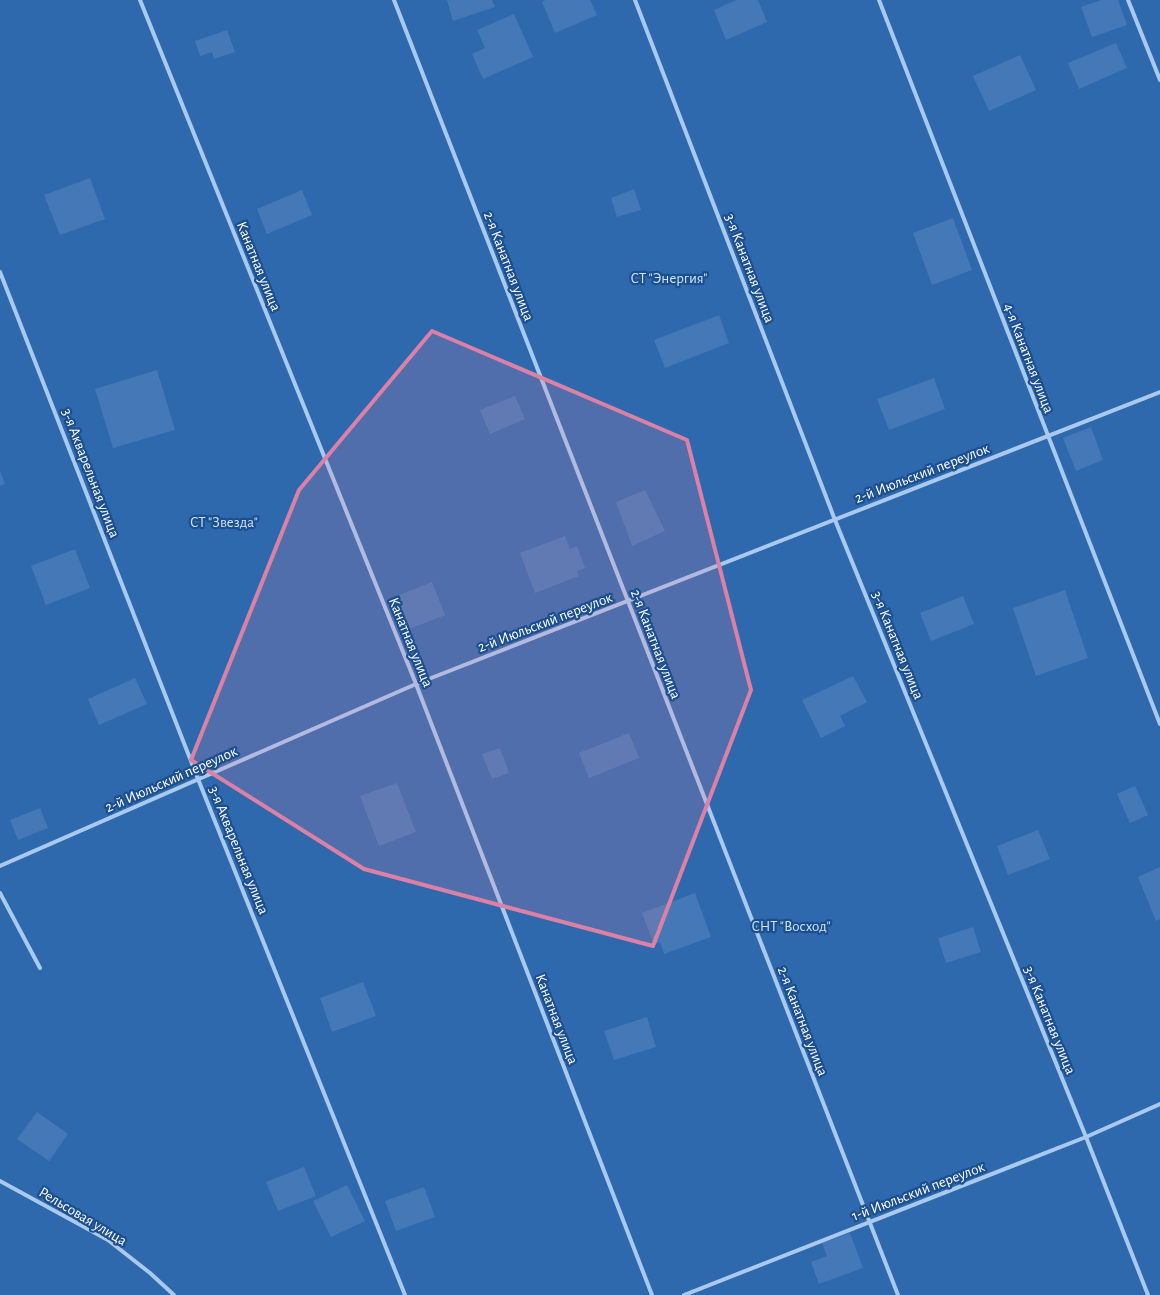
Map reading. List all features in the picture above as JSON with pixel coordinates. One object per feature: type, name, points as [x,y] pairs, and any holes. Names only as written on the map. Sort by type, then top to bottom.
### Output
[{"type":"lane","name":"Канатная улица","points":[[140,0],[416,684],[652,1295]]},
{"type":"lane","name":"2-я Канатная улица","points":[[394,0],[898,1295]]},
{"type":"lane","name":"3-я Канатная улица","points":[[635,0],[835,520],[1086,1137],[1148,1295]]},
{"type":"lane","name":"4-я Канатная улица","points":[[879,0],[1160,724]]},
{"type":"lane","points":[[1128,0],[1160,80]]},
{"type":"lane","name":"3-я Акварельная улица","points":[[0,272],[198,779],[405,1295]]},
{"type":"lane","name":"2-й Июльский переулок","points":[[0,866],[416,684],[1160,392]]},
{"type":"lane","points":[[0,893],[40,968]]},
{"type":"lane","name":"1-й Июльский переулок","points":[[684,1295],[1086,1137],[1160,1104]]},
{"type":"lane","name":"Рельсовая улица","points":[[0,1180],[108,1240],[150,1273],[174,1295]]},
{"type":"highlighted area","points":[[432,331],[687,440],[751,690],[653,946],[364,869],[191,760],[299,490]]},
{"type":"green space","points":[[0,0],[1160,0],[1160,1295],[0,1295]]},
{"type":"building","points":[[447,0],[492,0],[495,7],[453,21]]},
{"type":"building","points":[[545,0],[590,0],[597,15],[555,33],[542,2]]},
{"type":"building","points":[[736,0],[758,0],[767,22],[726,40],[714,10]]},
{"type":"building","points":[[1101,0],[1118,0],[1127,25],[1092,37],[1081,7]]},
{"type":"building","points":[[514,14],[533,57],[483,79],[472,54],[485,48],[477,30]]},
{"type":"building","points":[[227,30],[235,52],[214,59],[212,52],[200,56],[195,41]]},
{"type":"building","points":[[1116,43],[1127,68],[1079,89],[1068,63]]},
{"type":"building","points":[[1020,55],[1036,90],[989,111],[973,76]]},
{"type":"building","points":[[90,178],[105,219],[60,235],[44,195]]},
{"type":"building","points":[[634,189],[641,210],[617,217],[611,198]]},
{"type":"building","points":[[302,190],[312,215],[267,234],[257,209]]},
{"type":"building","points":[[953,218],[972,270],[932,285],[913,233]]},
{"type":"building","points":[[719,315],[729,343],[665,368],[654,340]]},
{"type":"building","points":[[157,370],[175,430],[113,448],[95,389]]},
{"type":"building","points":[[934,378],[945,409],[889,430],[877,399]]},
{"type":"building","points":[[515,396],[525,419],[490,434],[480,410]]},
{"type":"building","points":[[1091,427],[1103,460],[1076,471],[1063,438]]},
{"type":"building","points":[[0,471],[5,484],[0,486]]},
{"type":"building","points":[[645,490],[665,531],[632,546],[616,502]]},
{"type":"building","points":[[565,536],[570,549],[577,546],[585,568],[577,571],[579,576],[535,593],[520,553]]},
{"type":"building","points":[[75,549],[90,588],[46,605],[31,566]]},
{"type":"building","points":[[432,582],[445,615],[402,632],[389,599]]},
{"type":"building","points":[[1065,590],[1088,658],[1036,676],[1013,608]]},
{"type":"building","points":[[963,596],[974,624],[931,641],[920,613]]},
{"type":"building","points":[[853,676],[867,702],[840,716],[845,726],[821,738],[802,700]]},
{"type":"building","points":[[135,678],[147,704],[99,725],[88,699]]},
{"type":"building","points":[[629,733],[639,758],[589,778],[579,753]]},
{"type":"building","points":[[500,748],[509,773],[492,779],[482,754]]},
{"type":"building","points":[[397,783],[416,832],[379,846],[360,796]]},
{"type":"building","points":[[1135,786],[1148,815],[1130,823],[1117,794]]},
{"type":"building","points":[[40,808],[48,828],[18,840],[10,820]]},
{"type":"building","points":[[1038,830],[1050,859],[1008,875],[997,846]]},
{"type":"building","points":[[1160,867],[1160,919],[1156,921],[1138,877]]},
{"type":"building","points":[[695,893],[711,937],[664,954],[660,942],[654,945],[642,913]]},
{"type":"building","points":[[973,927],[981,952],[946,963],[938,938]]},
{"type":"building","points":[[363,982],[376,1016],[332,1032],[320,998]]},
{"type":"building","points":[[647,1017],[656,1047],[614,1060],[604,1031]]},
{"type":"building","points":[[37,1112],[68,1134],[49,1161],[17,1139]]},
{"type":"building","points":[[304,1167],[316,1196],[278,1211],[266,1182]]},
{"type":"building","points":[[347,1185],[365,1221],[331,1237],[313,1201]]},
{"type":"building","points":[[424,1187],[435,1217],[396,1231],[385,1201]]},
{"type":"building","points":[[850,1233],[863,1268],[819,1284],[811,1262],[827,1256],[822,1243]]},
{"type":"park label","name":"СТ \"Энергия\"","points":[[669,278]]},
{"type":"park label","name":"СТ \"Звезда\"","points":[[224,522]]},
{"type":"park label","name":"СНТ \"Восход\"","points":[[791,926]]}]
